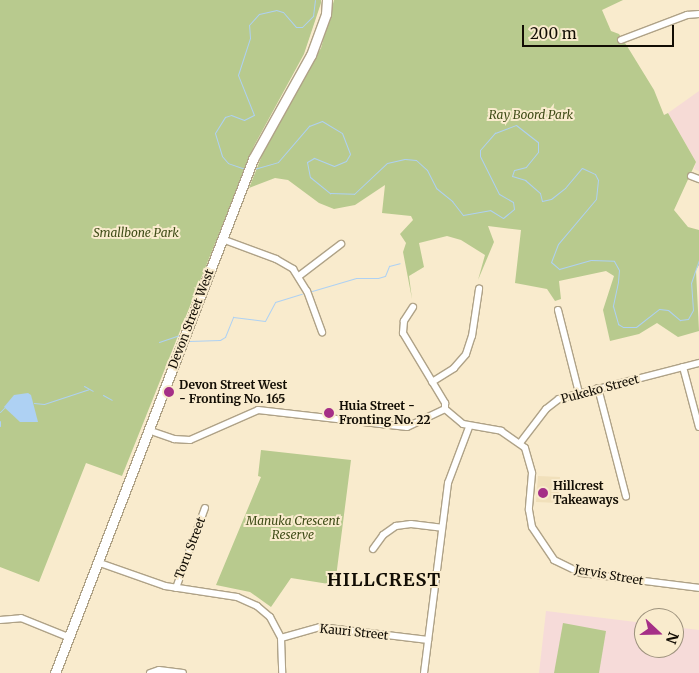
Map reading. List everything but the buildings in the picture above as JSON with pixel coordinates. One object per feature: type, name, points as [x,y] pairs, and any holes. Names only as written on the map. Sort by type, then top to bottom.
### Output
[{"type":"main road","name":"Devon Street West","points":[[55,673],[253,159],[311,55],[323,26],[327,0]]},
{"type":"street","points":[[621,40],[686,15],[699,14]]},
{"type":"street","points":[[690,176],[699,179]]},
{"type":"street","points":[[222,239],[276,259],[299,276],[322,332]]},
{"type":"street","points":[[299,276],[340,244]]},
{"type":"street","points":[[432,382],[454,368],[466,354],[472,336],[479,289]]},
{"type":"street","points":[[413,307],[404,321],[403,334],[445,403],[445,408],[469,427],[501,431],[520,443]]},
{"type":"street","points":[[558,310],[579,393]]},
{"type":"street","name":"Pukeko Street","points":[[520,443],[553,402],[579,393],[699,363]]},
{"type":"street","points":[[683,367],[699,427]]},
{"type":"street","points":[[598,388],[626,496]]},
{"type":"street","points":[[148,430],[174,439],[190,440],[258,410],[407,427],[445,408]]},
{"type":"street","points":[[424,673],[448,483],[469,427]]},
{"type":"street","name":"Jervis Street","points":[[520,443],[530,459],[532,473],[529,510],[532,527],[554,560],[582,573],[699,588]]},
{"type":"street","name":"Toru Street","points":[[176,588],[205,508]]},
{"type":"street","points":[[373,549],[383,535],[396,526],[411,524],[442,528]]},
{"type":"street","points":[[97,562],[176,588],[245,599],[270,617],[281,638],[282,673]]},
{"type":"street","points":[[0,620],[21,618],[68,637]]},
{"type":"street","name":"Kauri Street","points":[[281,638],[320,627],[428,640]]},
{"type":"street","points":[[150,673],[159,670],[183,673]]},
{"type":"shaded area","points":[[699,91],[699,171],[694,169],[696,162],[668,113]]},
{"type":"shaded area","points":[[538,476],[560,477],[558,503],[536,502]]},
{"type":"shaded area","points":[[546,611],[634,622],[634,658],[684,658],[684,628],[699,630],[699,673],[539,673]]},
{"type":"green space","name":"Smallbone Park","points":[[0,0],[321,0],[304,54],[254,146],[122,476],[86,463],[39,582],[0,567]]},
{"type":"green space","name":"Ray Boord Park","points":[[334,0],[623,0],[602,10],[611,31],[619,34],[627,46],[654,90],[664,115],[668,113],[696,162],[674,210],[688,227],[699,230],[699,265],[696,270],[699,331],[678,337],[657,323],[639,334],[610,341],[603,310],[614,276],[606,271],[559,281],[561,299],[555,301],[547,289],[515,283],[521,230],[488,226],[494,242],[478,280],[485,255],[461,240],[447,236],[419,243],[424,267],[409,276],[412,299],[403,252],[406,243],[400,234],[413,220],[411,216],[382,213],[385,185],[355,205],[334,209],[319,203],[288,180],[275,178],[249,188],[274,125],[321,48]]},
{"type":"green space","name":"Manuka Crescent Reserve","points":[[261,450],[351,460],[335,585],[291,578],[271,607],[250,592],[216,585],[261,477],[258,476]]},
{"type":"green space","points":[[563,623],[606,631],[599,673],[554,673]]},
{"type":"water","points":[[28,393],[31,395],[38,422],[20,422],[4,407],[14,395]]},
{"type":"waterway","points":[[245,169],[228,163],[222,156],[215,133],[225,117],[231,115],[244,120],[254,115],[238,75],[250,38],[249,25],[259,14],[276,10],[283,12],[296,27],[302,27],[313,16],[315,0]]},
{"type":"waterway","points":[[254,169],[278,162],[309,126],[322,121],[342,133],[350,154],[346,161],[334,166],[314,158],[307,162],[310,177],[330,193],[354,194],[387,163],[405,159],[416,160],[427,170],[436,188],[452,201],[463,215],[490,210],[503,218],[514,209],[513,202],[499,194],[480,156],[480,150],[495,133],[516,125],[538,142],[538,152],[526,167],[514,170],[512,176],[525,180],[540,193],[542,201],[551,199],[565,188],[582,168],[595,174],[598,180],[596,199],[558,244],[551,262],[559,269],[591,260],[614,261],[619,270],[613,306],[618,324],[623,327],[636,327],[659,309],[668,310],[680,320],[688,319],[693,310],[691,283],[699,260]]},
{"type":"waterway","points":[[312,291],[356,278],[378,278],[385,276],[389,266],[400,263]]},
{"type":"waterway","points":[[189,341],[220,340],[225,337],[233,317],[265,321],[275,302],[302,294]]},
{"type":"waterway","points":[[159,342],[179,335]]},
{"type":"waterway","points":[[84,386],[93,391]]},
{"type":"waterway","points":[[34,403],[44,404],[89,389]]},
{"type":"waterway","points":[[103,395],[112,400]]},
{"type":"waterway","points":[[0,412],[4,408]]},
{"type":"waterway","points":[[0,421],[0,426]]},
{"type":"place","name":"Devon Street West - Fronting No. 165","points":[[169,392]]},
{"type":"place","name":"Huia Street - Fronting No. 22","points":[[329,413]]},
{"type":"place","name":"Hillcrest Takeaways","points":[[543,493]]},
{"type":"district","name":"HILLCREST","points":[[384,580]]}]
